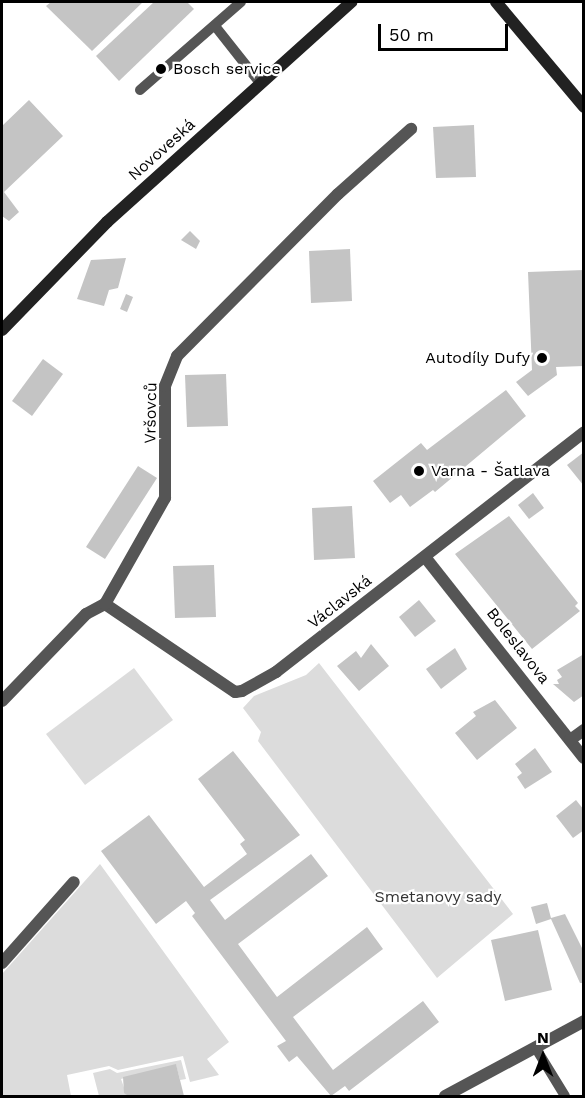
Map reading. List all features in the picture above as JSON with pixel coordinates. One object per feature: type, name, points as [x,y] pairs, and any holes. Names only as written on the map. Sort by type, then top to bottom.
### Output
[{"type":"street","name":"Novoveská","points":[[2,330],[107,222],[351,2]]},
{"type":"street","points":[[496,2],[584,107]]},
{"type":"street","name":"Vršovců","points":[[2,701],[86,615],[105,604],[165,498],[165,386],[177,356],[338,194],[411,129]]},
{"type":"street","name":"Václavská","points":[[105,604],[235,692],[243,691],[276,672],[584,432]]},
{"type":"street","name":"Boleslavova","points":[[425,557],[584,758]]},
{"type":"street","points":[[570,741],[584,730]]},
{"type":"street","points":[[2,963],[74,882]]},
{"type":"street","points":[[445,1096],[582,1024]]},
{"type":"lane","points":[[140,90],[241,2]]},
{"type":"lane","points":[[215,26],[260,83]]},
{"type":"lane","points":[[535,1047],[565,1096]]},
{"type":"green space","name":"Smetanovy sady","points":[[319,663],[513,914],[437,978],[258,741],[261,732],[243,708],[254,696],[306,675]]},
{"type":"green space","points":[[134,668],[173,720],[85,785],[46,734]]},
{"type":"green space","points":[[100,864],[229,1042],[207,1059],[219,1075],[190,1082],[183,1056],[118,1070],[109,1066],[67,1075],[71,1096],[2,1096],[2,974]]},
{"type":"green space","points":[[181,1060],[186,1079],[180,1080],[176,1065],[121,1079],[127,1096],[99,1096],[93,1073],[110,1069],[117,1073]]},
{"type":"building","points":[[51,2],[143,2],[92,51],[46,6]]},
{"type":"building","points":[[154,2],[187,2],[194,9],[119,81],[96,56]]},
{"type":"building","points":[[29,100],[63,136],[4,192],[19,212],[9,221],[2,216],[2,126]]},
{"type":"building","points":[[474,125],[476,177],[436,178],[433,127]]},
{"type":"building","points":[[190,231],[200,241],[196,249],[181,240]]},
{"type":"building","points":[[350,249],[352,301],[311,303],[309,251]]},
{"type":"building","points":[[126,258],[118,288],[109,290],[104,306],[77,299],[91,260]]},
{"type":"building","points":[[584,270],[584,366],[556,367],[557,375],[528,396],[516,382],[532,370],[528,272]]},
{"type":"building","points":[[126,294],[133,297],[127,312],[120,309]]},
{"type":"building","points":[[43,359],[63,374],[32,416],[12,401]]},
{"type":"building","points":[[226,374],[228,426],[187,427],[185,375]]},
{"type":"building","points":[[506,390],[526,416],[435,492],[433,490],[410,507],[401,495],[390,503],[373,481],[421,443],[427,450]]},
{"type":"building","points":[[584,452],[584,486],[567,465]]},
{"type":"building","points":[[138,466],[157,478],[105,559],[86,547]]},
{"type":"building","points":[[533,493],[544,508],[529,519],[518,505]]},
{"type":"building","points":[[352,506],[355,558],[314,560],[312,508]]},
{"type":"building","points":[[509,516],[578,603],[575,606],[580,611],[532,649],[455,554]]},
{"type":"building","points":[[214,565],[216,617],[175,618],[173,566]]},
{"type":"building","points":[[419,600],[436,621],[415,637],[399,617]]},
{"type":"building","points":[[371,644],[389,666],[359,691],[337,666],[356,651],[361,658]]},
{"type":"building","points":[[455,648],[467,669],[441,689],[426,669]]},
{"type":"building","points":[[584,654],[584,695],[574,702],[553,684],[559,684],[557,680],[562,677],[557,670]]},
{"type":"building","points":[[495,700],[517,728],[477,760],[455,733],[476,716],[473,712]]},
{"type":"building","points":[[535,748],[552,772],[525,789],[517,777],[522,773],[515,764]]},
{"type":"building","points":[[233,751],[300,835],[210,900],[225,920],[311,854],[328,876],[238,944],[277,997],[367,927],[383,949],[293,1017],[333,1070],[423,1001],[439,1022],[349,1091],[345,1086],[331,1096],[297,1056],[289,1062],[277,1046],[286,1041],[192,916],[195,913],[186,901],[156,924],[101,851],[149,815],[204,887],[247,854],[240,844],[245,840],[198,779]]},
{"type":"building","points":[[576,800],[584,810],[584,830],[573,838],[556,816]]},
{"type":"building","points":[[547,903],[551,918],[565,914],[584,952],[584,983],[580,983],[551,919],[536,924],[531,907]]},
{"type":"building","points":[[538,930],[552,990],[505,1001],[491,940]]},
{"type":"building","points":[[176,1064],[184,1096],[128,1096],[124,1093],[123,1077]]},
{"type":"place","name":"Bosch service","points":[[161,69]]},
{"type":"place","name":"Autodíly Dufy","points":[[542,358]]},
{"type":"place","name":"Varna - Šatlava","points":[[419,471]]}]
